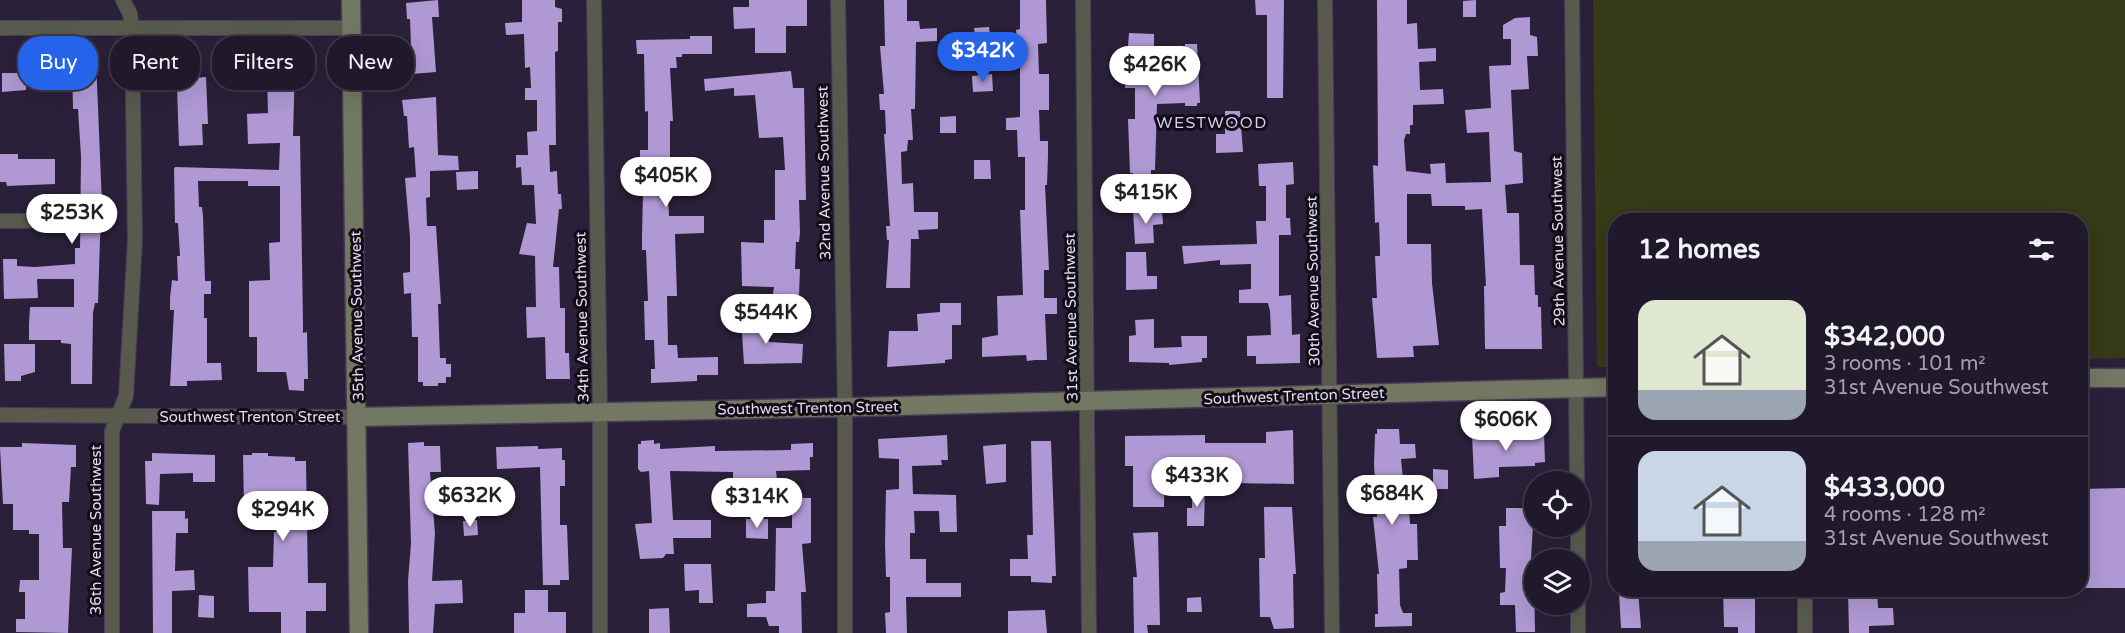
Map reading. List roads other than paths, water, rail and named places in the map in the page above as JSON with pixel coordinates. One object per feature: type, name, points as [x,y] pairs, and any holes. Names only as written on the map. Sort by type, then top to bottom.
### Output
[{"type":"street","name":"36th Avenue Southwest","points":[[112,633],[112,431],[126,396],[135,240],[132,28],[130,14],[123,0]]},
{"type":"street","name":"35th Avenue Southwest","points":[[351,0],[359,633]]},
{"type":"street","name":"34th Avenue Southwest","points":[[594,0],[600,411],[600,633]]},
{"type":"street","name":"32nd Avenue Southwest","points":[[838,0],[845,408],[845,633]]},
{"type":"street","name":"31st Avenue Southwest","points":[[1083,0],[1089,402],[1089,633]]},
{"type":"street","name":"30th Avenue Southwest","points":[[1325,0],[1332,633]]},
{"type":"street","name":"29th Avenue Southwest","points":[[1572,0],[1577,471]]},
{"type":"street","points":[[0,28],[352,28]]},
{"type":"street","points":[[0,221],[28,221]]},
{"type":"street","points":[[2088,378],[2125,378]]},
{"type":"street","name":"Southwest Trenton Street","points":[[0,416],[358,417],[845,408],[1608,387]]},
{"type":"street","points":[[1805,597],[1805,633]]},
{"type":"street","points":[[1578,615],[1578,633]]},
{"type":"district","name":"WESTWOOD","points":[[1212,123]]}]
